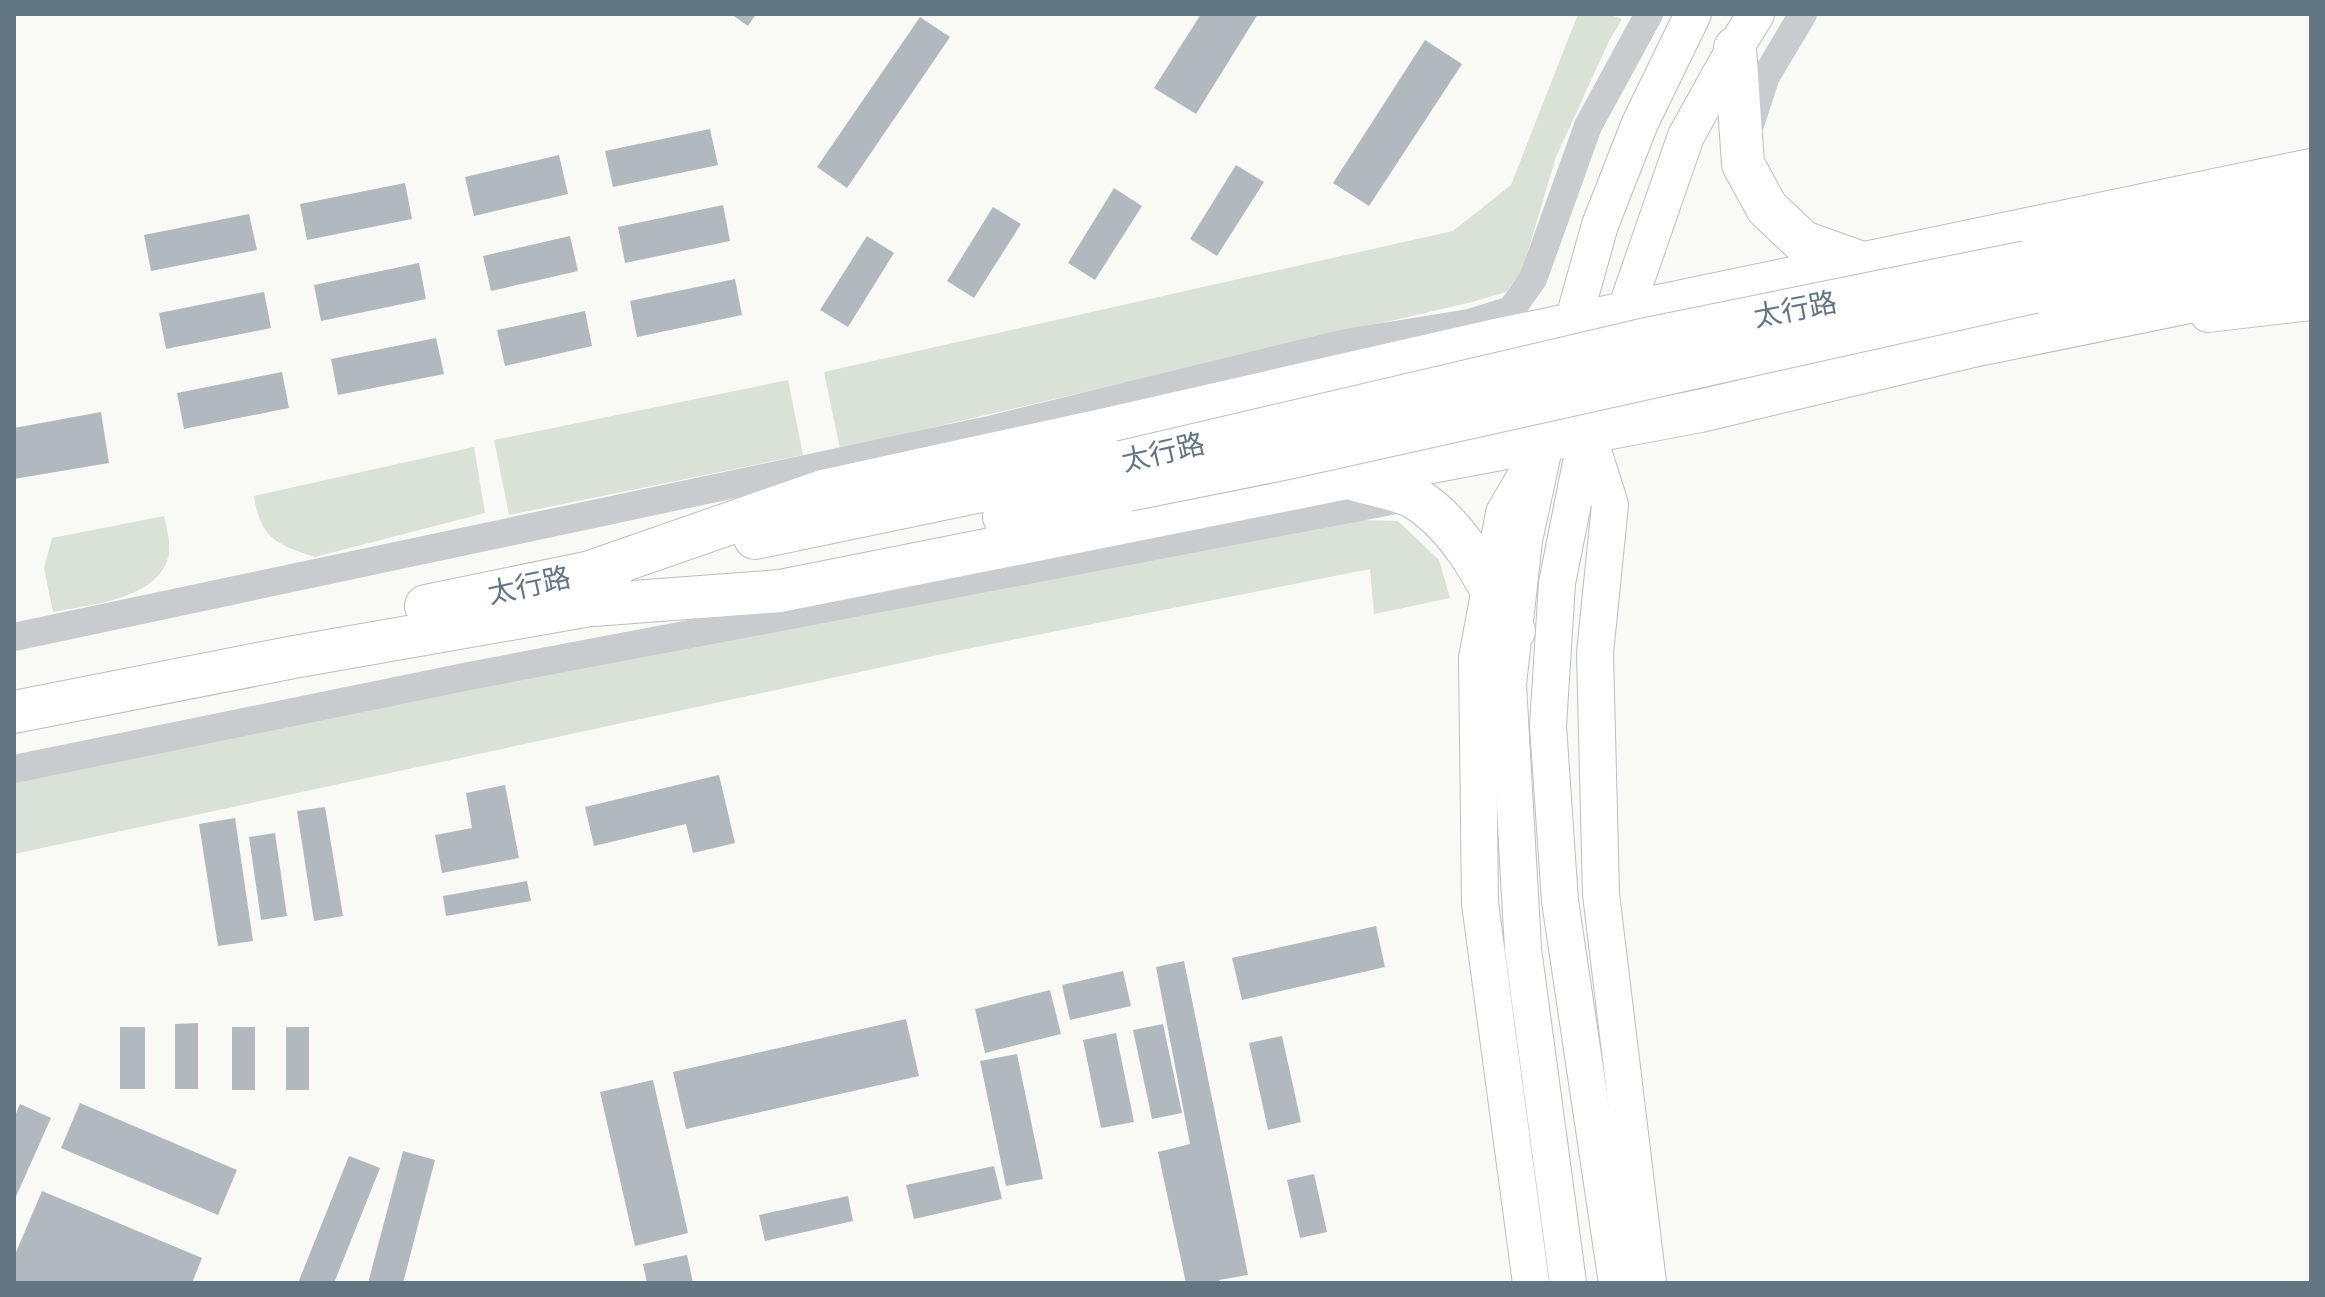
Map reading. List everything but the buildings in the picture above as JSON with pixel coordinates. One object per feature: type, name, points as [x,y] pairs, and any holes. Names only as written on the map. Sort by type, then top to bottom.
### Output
[{"type":"highway","points":[[1745,31],[1743,164],[1767,208],[1803,242],[1862,263]]},
{"type":"highway","points":[[592,588],[823,491],[1571,324],[2311,170]]},
{"type":"highway","name":"太行路","points":[[2030,277],[2311,204]]},
{"type":"highway","name":"太行路","points":[[14,712],[294,657],[592,588],[1125,476],[1651,338],[2311,235]]},
{"type":"highway","points":[[592,588],[780,591],[1700,411],[1968,347],[2311,277]]},
{"type":"highway","points":[[1347,478],[1413,497],[1444,522],[1475,560],[1514,631]]},
{"type":"highway","name":"太行路","points":[[14,691],[592,588]]},
{"type":"main road","points":[[1568,1283],[1523,949],[1508,684],[1524,540],[1571,324],[1600,225],[1628,152],[1693,14]]},
{"type":"main road","points":[[1617,1283],[1560,901],[1548,726],[1557,583],[1587,433],[1623,313],[1686,136],[1745,31]]},
{"type":"main road","points":[[2156,201],[2311,150]]},
{"type":"main road","points":[[2059,328],[2311,302]]},
{"type":"main road","points":[[1587,433],[1610,505],[1595,653],[1601,894],[1648,1283]]},
{"type":"main road","points":[[1531,1283],[1480,903],[1477,658],[1504,513],[1545,440]]},
{"type":"lane","points":[[14,637],[974,433],[1331,346],[1469,323],[1511,310],[1533,279],[1588,126],[1649,14]]},
{"type":"lane","points":[[1758,191],[1748,129],[1766,76],[1803,14]]},
{"type":"lane","points":[[14,769],[469,676],[1413,497]]},
{"type":"shaded area","points":[[1578,14],[1608,14],[1622,19],[1556,157],[1522,271],[1506,292],[840,449],[824,372],[1453,231],[1511,185]]},
{"type":"shaded area","points":[[788,380],[803,455],[509,515],[494,440]]},
{"type":"shaded area","points":[[474,447],[485,513],[315,557],[272,538],[257,510],[254,496]]},
{"type":"shaded area","points":[[164,516],[169,553],[153,581],[122,597],[53,612],[44,568],[52,538]]},
{"type":"shaded area","points":[[1359,520],[1398,521],[1439,560],[1450,598],[1374,614],[1370,569],[966,649],[14,854],[14,780],[486,685]]}]
